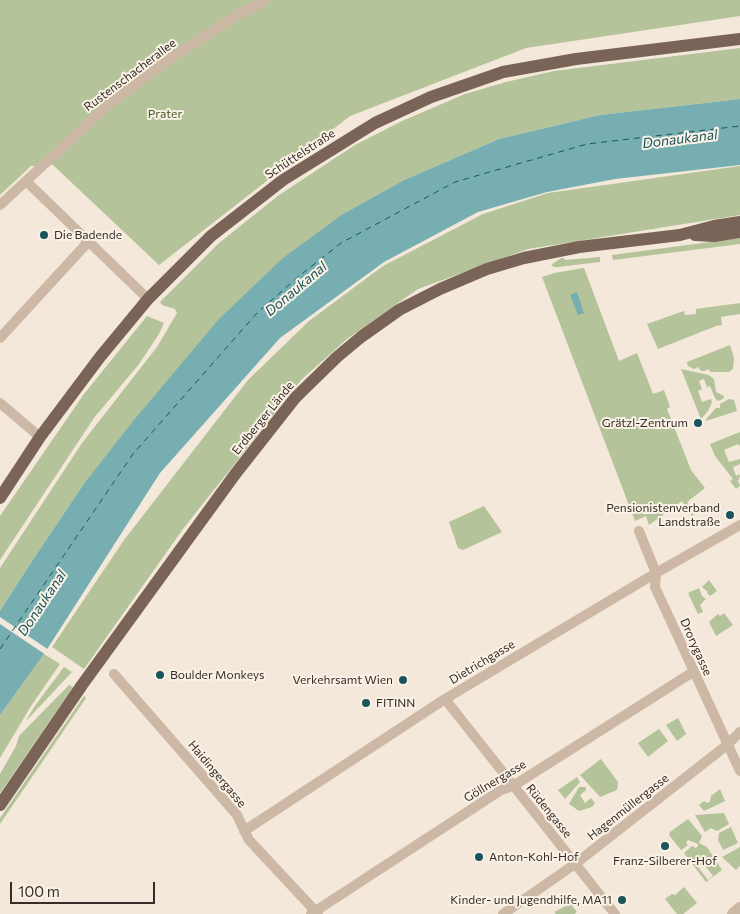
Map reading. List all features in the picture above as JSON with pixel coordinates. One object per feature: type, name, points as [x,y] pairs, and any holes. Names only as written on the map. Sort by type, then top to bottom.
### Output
[{"type":"main road","name":"Schüttelstraße","points":[[0,498],[40,437],[100,357],[148,299],[211,236],[283,180],[375,123],[431,97],[503,72],[576,59],[740,39]]},
{"type":"main road","name":"Erdberger Lände","points":[[0,804],[87,677],[236,474],[295,398],[336,357],[361,337],[399,310],[487,268],[524,258],[579,247],[680,235],[740,222]]},
{"type":"main road","name":"Erdberger Lände","points":[[680,235],[714,236],[740,232]]},
{"type":"street","name":"Rustenschacherallee","points":[[0,206],[114,100],[168,60],[238,14],[265,0]]},
{"type":"street","points":[[26,181],[148,299]]},
{"type":"street","points":[[0,338],[89,241]]},
{"type":"street","points":[[0,403],[40,437]]},
{"type":"street","name":"Dietrichgasse","points":[[244,831],[444,699],[740,525]]},
{"type":"street","name":"Drorygasse","points":[[639,531],[656,573],[655,588],[740,771]]},
{"type":"street","name":"Göllnergasse","points":[[315,913],[501,790],[513,786],[693,672]]},
{"type":"street","name":"Haidingergasse","points":[[114,674],[237,815],[249,840],[315,913]]},
{"type":"street","name":"Rüdengasse","points":[[444,699],[615,914]]},
{"type":"street","name":"Hagenmüllergasse","points":[[503,914],[575,864],[740,732]]},
{"type":"street","points":[[732,914],[740,908]]},
{"type":"green space","name":"Prater","points":[[0,0],[740,0],[740,16],[526,48],[350,116],[159,265],[53,165],[31,166],[0,195]]},
{"type":"green space","points":[[740,48],[740,99],[600,115],[499,139],[404,180],[343,214],[83,485],[0,611],[0,568],[82,443],[157,347],[177,313],[175,309],[162,305],[160,302],[219,243],[279,195],[355,145],[402,121],[465,94],[554,71]]},
{"type":"green space","points":[[740,166],[740,215],[528,249],[418,289],[347,339],[301,380],[183,529],[84,669],[52,647],[124,540],[248,380],[309,321],[383,266],[483,214],[548,193]]},
{"type":"green space","points":[[740,238],[740,244],[613,260],[612,255]]},
{"type":"green space","points":[[600,257],[600,262],[558,267],[551,265],[561,258],[565,260]]},
{"type":"green space","points":[[584,268],[619,361],[637,353],[653,394],[664,390],[670,407],[667,409],[691,470],[705,488],[687,502],[692,510],[696,508],[701,510],[692,516],[682,501],[649,525],[646,516],[635,521],[542,277]]},
{"type":"green space","points":[[740,303],[740,314],[721,317],[722,325],[658,349],[647,324],[684,311],[685,315],[696,314],[696,309]]},
{"type":"green space","points":[[147,316],[164,323],[159,334],[139,364],[94,418],[0,560],[0,516],[84,394]]},
{"type":"green space","points":[[730,345],[734,358],[733,369],[729,372],[711,372],[708,369],[701,371],[698,367],[694,369],[688,366],[687,362]]},
{"type":"green space","points":[[681,369],[709,375],[714,379],[716,392],[724,396],[723,399],[718,401],[710,386],[707,387],[704,379],[699,381],[702,389],[698,391],[702,402],[711,399],[712,402],[708,411],[701,419]]},
{"type":"green space","points":[[729,399],[734,400],[737,411],[706,421],[716,408],[720,408],[720,404]]},
{"type":"green space","points":[[740,432],[740,446],[738,444],[724,450],[729,462],[740,459],[740,464],[733,467],[736,476],[739,474],[740,476],[738,481],[740,486],[736,489],[730,481],[733,479],[715,456],[710,444]]},
{"type":"green space","points":[[484,506],[502,532],[463,550],[458,548],[449,522]]},
{"type":"green space","points":[[709,580],[717,591],[710,596],[702,587]]},
{"type":"green space","points":[[699,588],[702,596],[706,599],[700,605],[703,612],[698,614],[688,593]]},
{"type":"green space","points":[[724,613],[733,625],[716,636],[709,622],[718,614],[720,616]]},
{"type":"green space","points":[[44,654],[60,664],[31,706],[0,758],[0,715]]},
{"type":"green space","points":[[64,667],[72,672],[26,721],[34,707]]},
{"type":"green space","points":[[69,685],[73,687],[0,793],[0,774],[16,746],[19,736]]},
{"type":"green space","points":[[84,696],[86,698],[0,824],[0,818]]},
{"type":"green space","points":[[678,718],[686,734],[677,741],[666,725]]},
{"type":"green space","points":[[659,729],[668,741],[648,757],[638,743]]},
{"type":"green space","points":[[601,759],[618,782],[617,790],[600,797],[580,775]]},
{"type":"green space","points":[[577,777],[580,782],[565,799],[558,790]]},
{"type":"green space","points":[[579,787],[586,787],[586,790],[580,795],[585,803],[591,798],[595,803],[592,807],[579,811],[569,804]]},
{"type":"green space","points":[[720,789],[725,801],[704,811],[699,805],[704,801],[710,802],[711,796]]},
{"type":"green space","points":[[724,813],[729,824],[717,831],[711,828],[705,832],[695,815]]},
{"type":"green space","points":[[688,819],[702,836],[699,843],[707,847],[722,870],[706,882],[684,853],[692,846],[696,848],[698,844],[688,840],[686,843],[688,845],[681,850],[669,835],[670,832]],"holes":[[[703,863],[713,876],[708,880],[698,867]]]},
{"type":"green space","points":[[731,827],[738,843],[723,850],[718,840],[719,833]]},
{"type":"green space","points":[[740,847],[740,866],[736,870],[722,857]]},
{"type":"green space","points":[[684,887],[697,903],[683,914],[677,914],[665,899],[672,894],[675,895]]},
{"type":"green space","points":[[567,902],[577,912],[574,914],[556,914],[554,912],[568,905]]},
{"type":"water","name":"Donaukanal","points":[[740,99],[740,165],[615,179],[547,192],[478,212],[384,262],[280,338],[160,473],[44,654],[0,715],[0,611],[83,485],[134,420],[219,319],[283,258],[343,214],[404,180],[499,139],[600,115]]},
{"type":"water","points":[[577,292],[584,313],[578,315],[570,295]]},
{"type":"pier","points":[[0,617],[49,650],[46,655],[0,624]]},
{"type":"ferry route","points":[[0,649],[133,454],[257,313],[341,243],[455,182],[587,144],[740,126]]},
{"type":"place","name":"Die Badende","points":[[44,235]]},
{"type":"place","name":"Grätzl-Zentrum","points":[[698,423]]},
{"type":"place","name":"Pensionistenverband Landstraße","points":[[730,515]]},
{"type":"place","name":"Boulder Monkeys","points":[[160,675]]},
{"type":"place","name":"Verkehrsamt Wien","points":[[403,680]]},
{"type":"place","name":"FITINN","points":[[366,703]]},
{"type":"place","name":"Franz-Silberer-Hof","points":[[665,846]]},
{"type":"place","name":"Anton-Kohl-Hof","points":[[479,857]]},
{"type":"place","name":"Kinder- und Jugendhilfe, MA11","points":[[622,900]]}]
